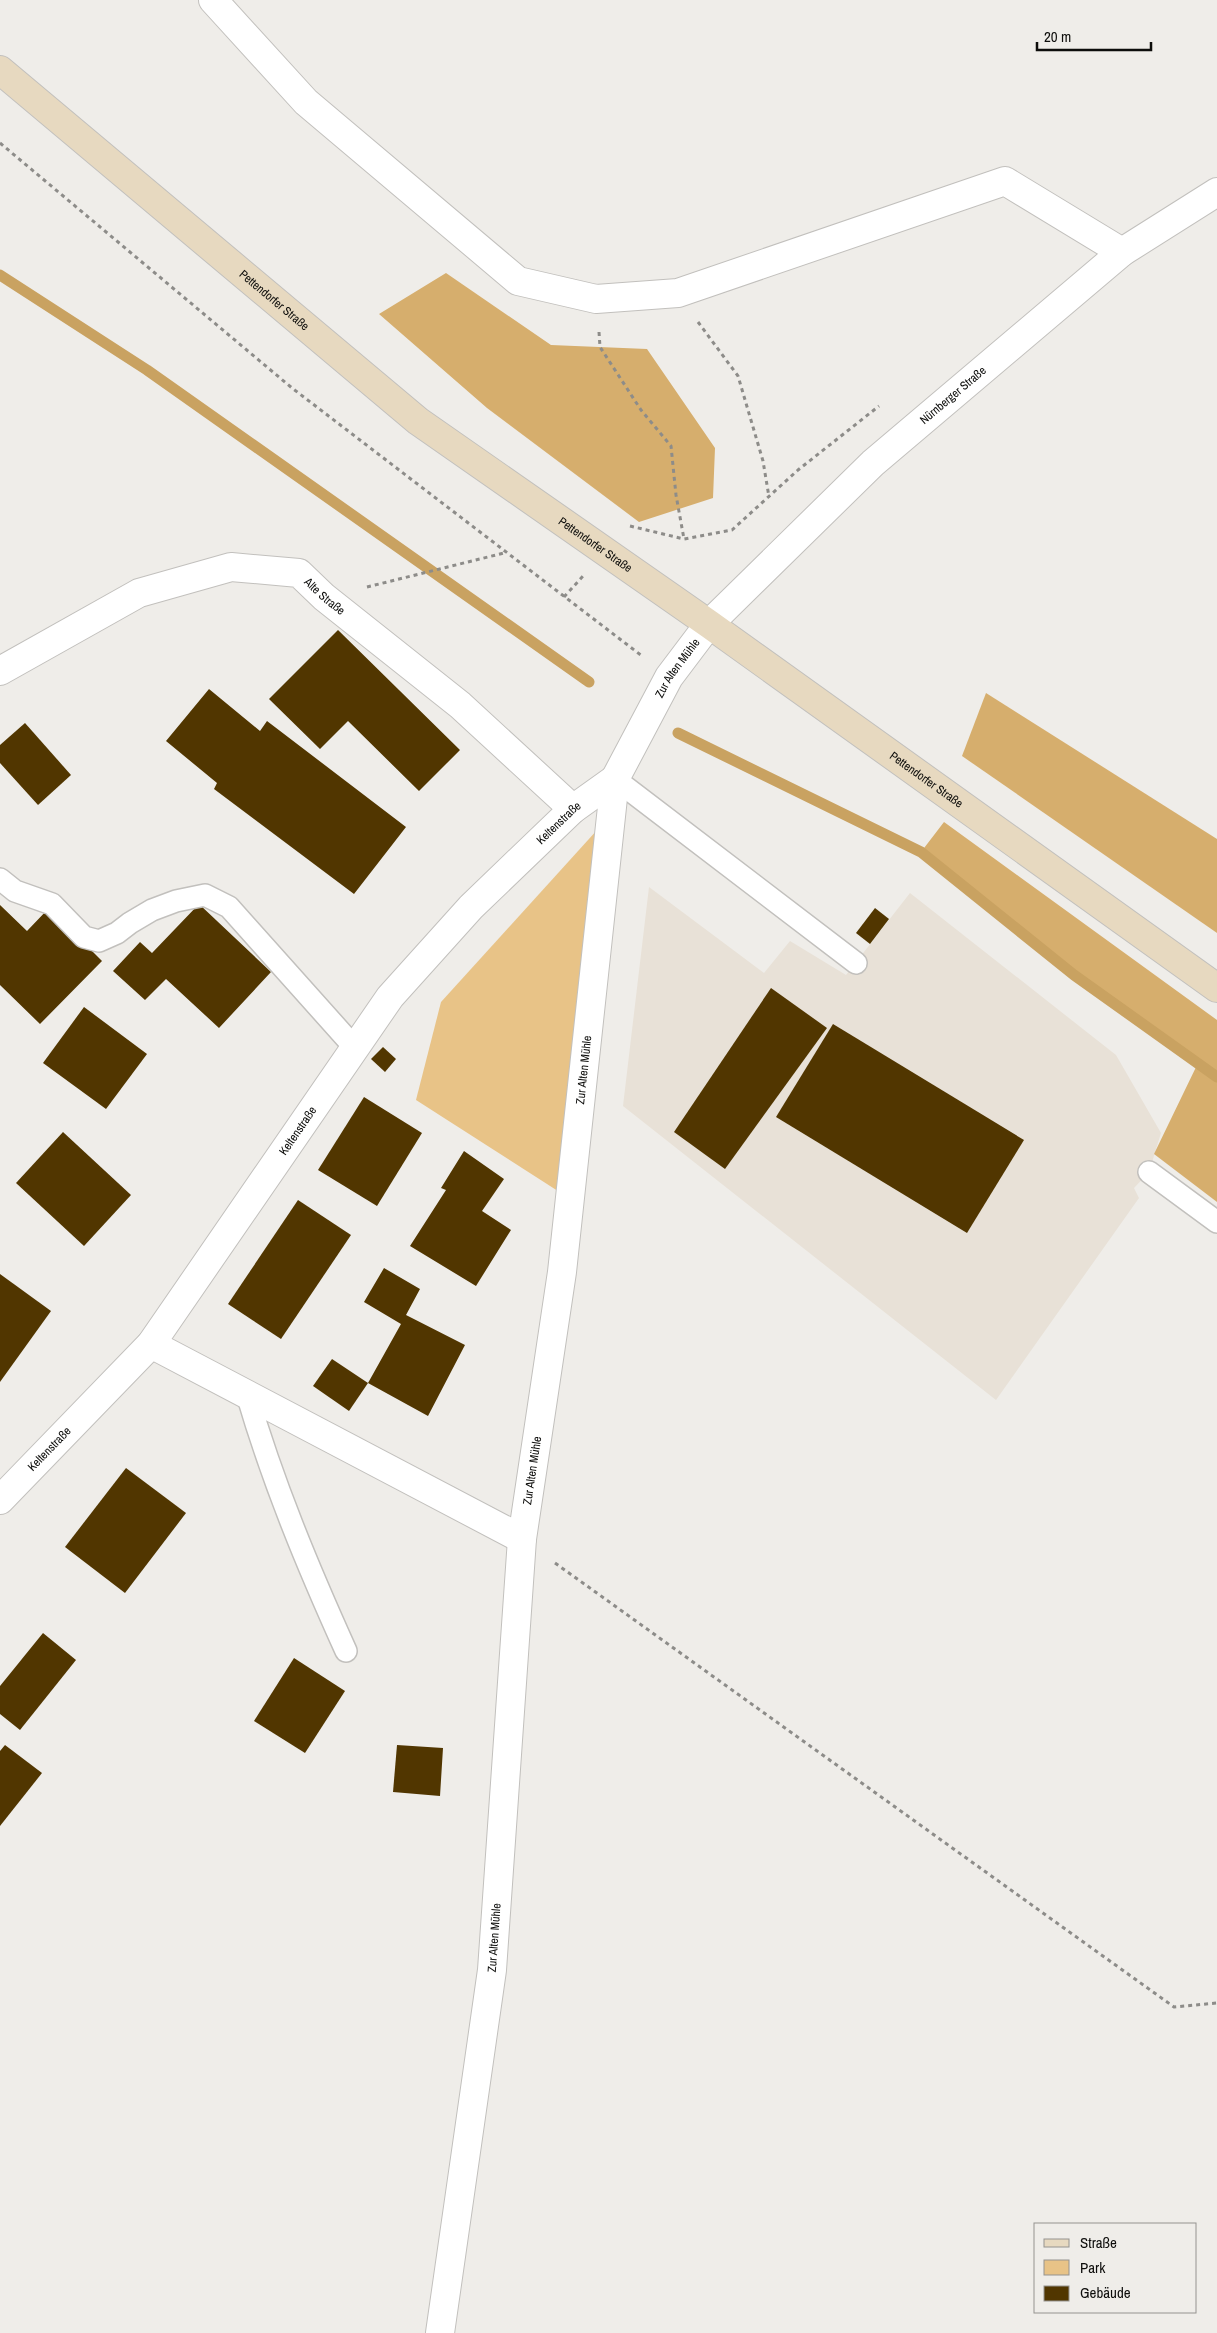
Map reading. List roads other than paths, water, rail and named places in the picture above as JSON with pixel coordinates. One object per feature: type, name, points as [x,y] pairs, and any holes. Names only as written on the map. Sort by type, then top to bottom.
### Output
[{"type":"street","points":[[213,0],[306,102],[518,281],[596,299],[678,293],[1005,181],[1122,252]]},
{"type":"street","name":"Pettendorfer Straße","points":[[0,70],[418,421],[709,624],[1217,988]]},
{"type":"street","name":"Nürnberger Straße","points":[[709,624],[873,463],[1122,252],[1217,192]]},
{"type":"street","name":"Alte Straße","points":[[0,671],[139,593],[231,568],[299,573],[324,597],[460,705],[573,809]]},
{"type":"street","name":"Zur Alten Mühle","points":[[440,2333],[492,1970],[522,1539],[562,1272],[614,779],[670,677],[709,624]]},
{"type":"street","name":"Keltenstraße","points":[[0,1500],[151,1344],[390,996],[471,907],[573,809],[614,779]]},
{"type":"street","points":[[151,1344],[522,1539]]},
{"type":"lane","points":[[614,779],[856,962]]},
{"type":"lane","points":[[0,879],[15,891],[52,904],[84,937],[99,941],[117,933],[152,910],[176,901],[205,895],[229,907],[355,1048]]},
{"type":"lane","points":[[1149,1172],[1217,1222]]},
{"type":"lane","points":[[247,1394],[265,1456],[289,1519],[346,1651]]},
{"type":"waterway","points":[[0,275],[147,370],[589,682]]},
{"type":"waterway","points":[[678,733],[921,852],[1074,975],[1217,1077]]}]
